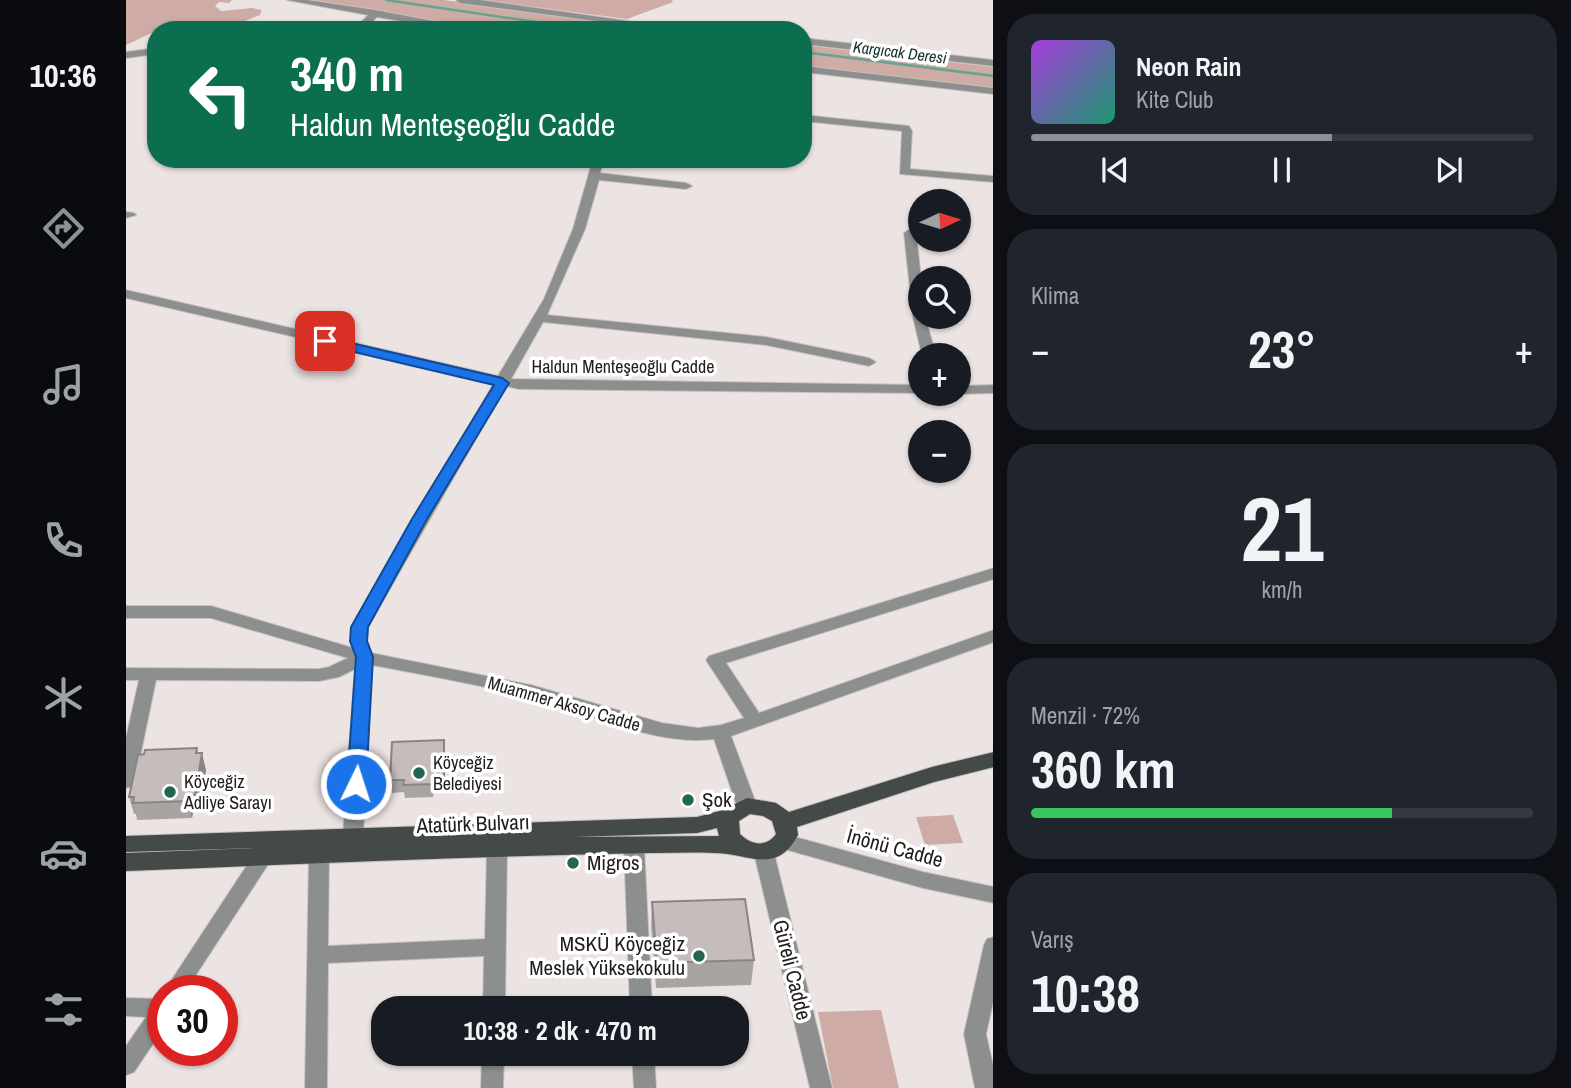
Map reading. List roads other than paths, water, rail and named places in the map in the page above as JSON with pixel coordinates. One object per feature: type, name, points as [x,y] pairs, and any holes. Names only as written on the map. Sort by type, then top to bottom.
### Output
[{"type":"main road","points":[[972,763],[993,751]]},
{"type":"main road","points":[[785,832],[773,810],[738,812],[727,832],[738,846],[764,853],[779,847],[785,832],[972,763],[993,759]]},
{"type":"main road","name":"Atatürk Bulvarı","points":[[126,844],[697,825],[738,812]]},
{"type":"main road","name":"Atatürk Bulvarı","points":[[126,862],[497,847],[738,846]]},
{"type":"street","points":[[291,0],[423,21]]},
{"type":"street","points":[[460,0],[619,21]]},
{"type":"street","points":[[367,21],[375,13]]},
{"type":"street","points":[[812,42],[993,63]]},
{"type":"street","points":[[126,55],[147,52]]},
{"type":"street","points":[[812,70],[993,91]]},
{"type":"street","points":[[812,119],[905,128],[904,172],[993,179]]},
{"type":"street","points":[[353,835],[364,657],[359,641],[360,627],[420,519],[539,318],[579,229],[596,168]]},
{"type":"street","points":[[594,176],[686,186]]},
{"type":"street","points":[[912,252],[919,317],[926,343]]},
{"type":"street","name":"Haldun Menteşeoğlu Cadde","points":[[126,294],[502,383],[540,387],[908,390]]},
{"type":"street","points":[[539,318],[766,341],[869,362]]},
{"type":"street","points":[[971,390],[993,389]]},
{"type":"street","points":[[755,721],[715,660],[993,573]]},
{"type":"street","name":"Muammer Aksoy Cadde","points":[[126,612],[211,612],[364,657],[531,691],[662,730],[698,735],[721,733],[993,636]]},
{"type":"street","points":[[126,674],[319,675],[333,673],[364,657]]},
{"type":"street","points":[[126,780],[131,731],[149,673]]},
{"type":"street","points":[[721,733],[738,812]]},
{"type":"street","name":"İnönü Cadde","points":[[785,832],[923,880],[993,895]]},
{"type":"street","points":[[634,845],[640,996]]},
{"type":"street","points":[[494,996],[497,847]]},
{"type":"street","points":[[316,1088],[319,853]]},
{"type":"street","name":"Güreli Cadde","points":[[764,853],[821,1088]]},
{"type":"street","points":[[186,975],[264,855]]},
{"type":"street","points":[[986,1088],[975,1034],[986,1024],[993,945]]},
{"type":"street","points":[[318,955],[495,947]]},
{"type":"street","points":[[126,1007],[147,1008]]},
{"type":"street","points":[[126,1065],[147,1033]]},
{"type":"street","points":[[492,1088],[493,1066]]},
{"type":"street","points":[[644,1066],[645,1088]]},
{"type":"waterway","name":"Kargıcak Deresi","points":[[386,0],[530,21]]},
{"type":"waterway","name":"Kargıcak Deresi","points":[[812,53],[993,76]]},
{"type":"place","name":"Köyceğiz Belediyesi","points":[[419,773]]},
{"type":"place","name":"Köyceğiz Adliye Sarayı","points":[[170,792]]},
{"type":"place","name":"Şok","points":[[688,800]]},
{"type":"place","name":"Migros","points":[[573,863]]},
{"type":"place","name":"MSKÜ Köyceğiz Meslek Yüksekokulu","points":[[699,956]]}]
